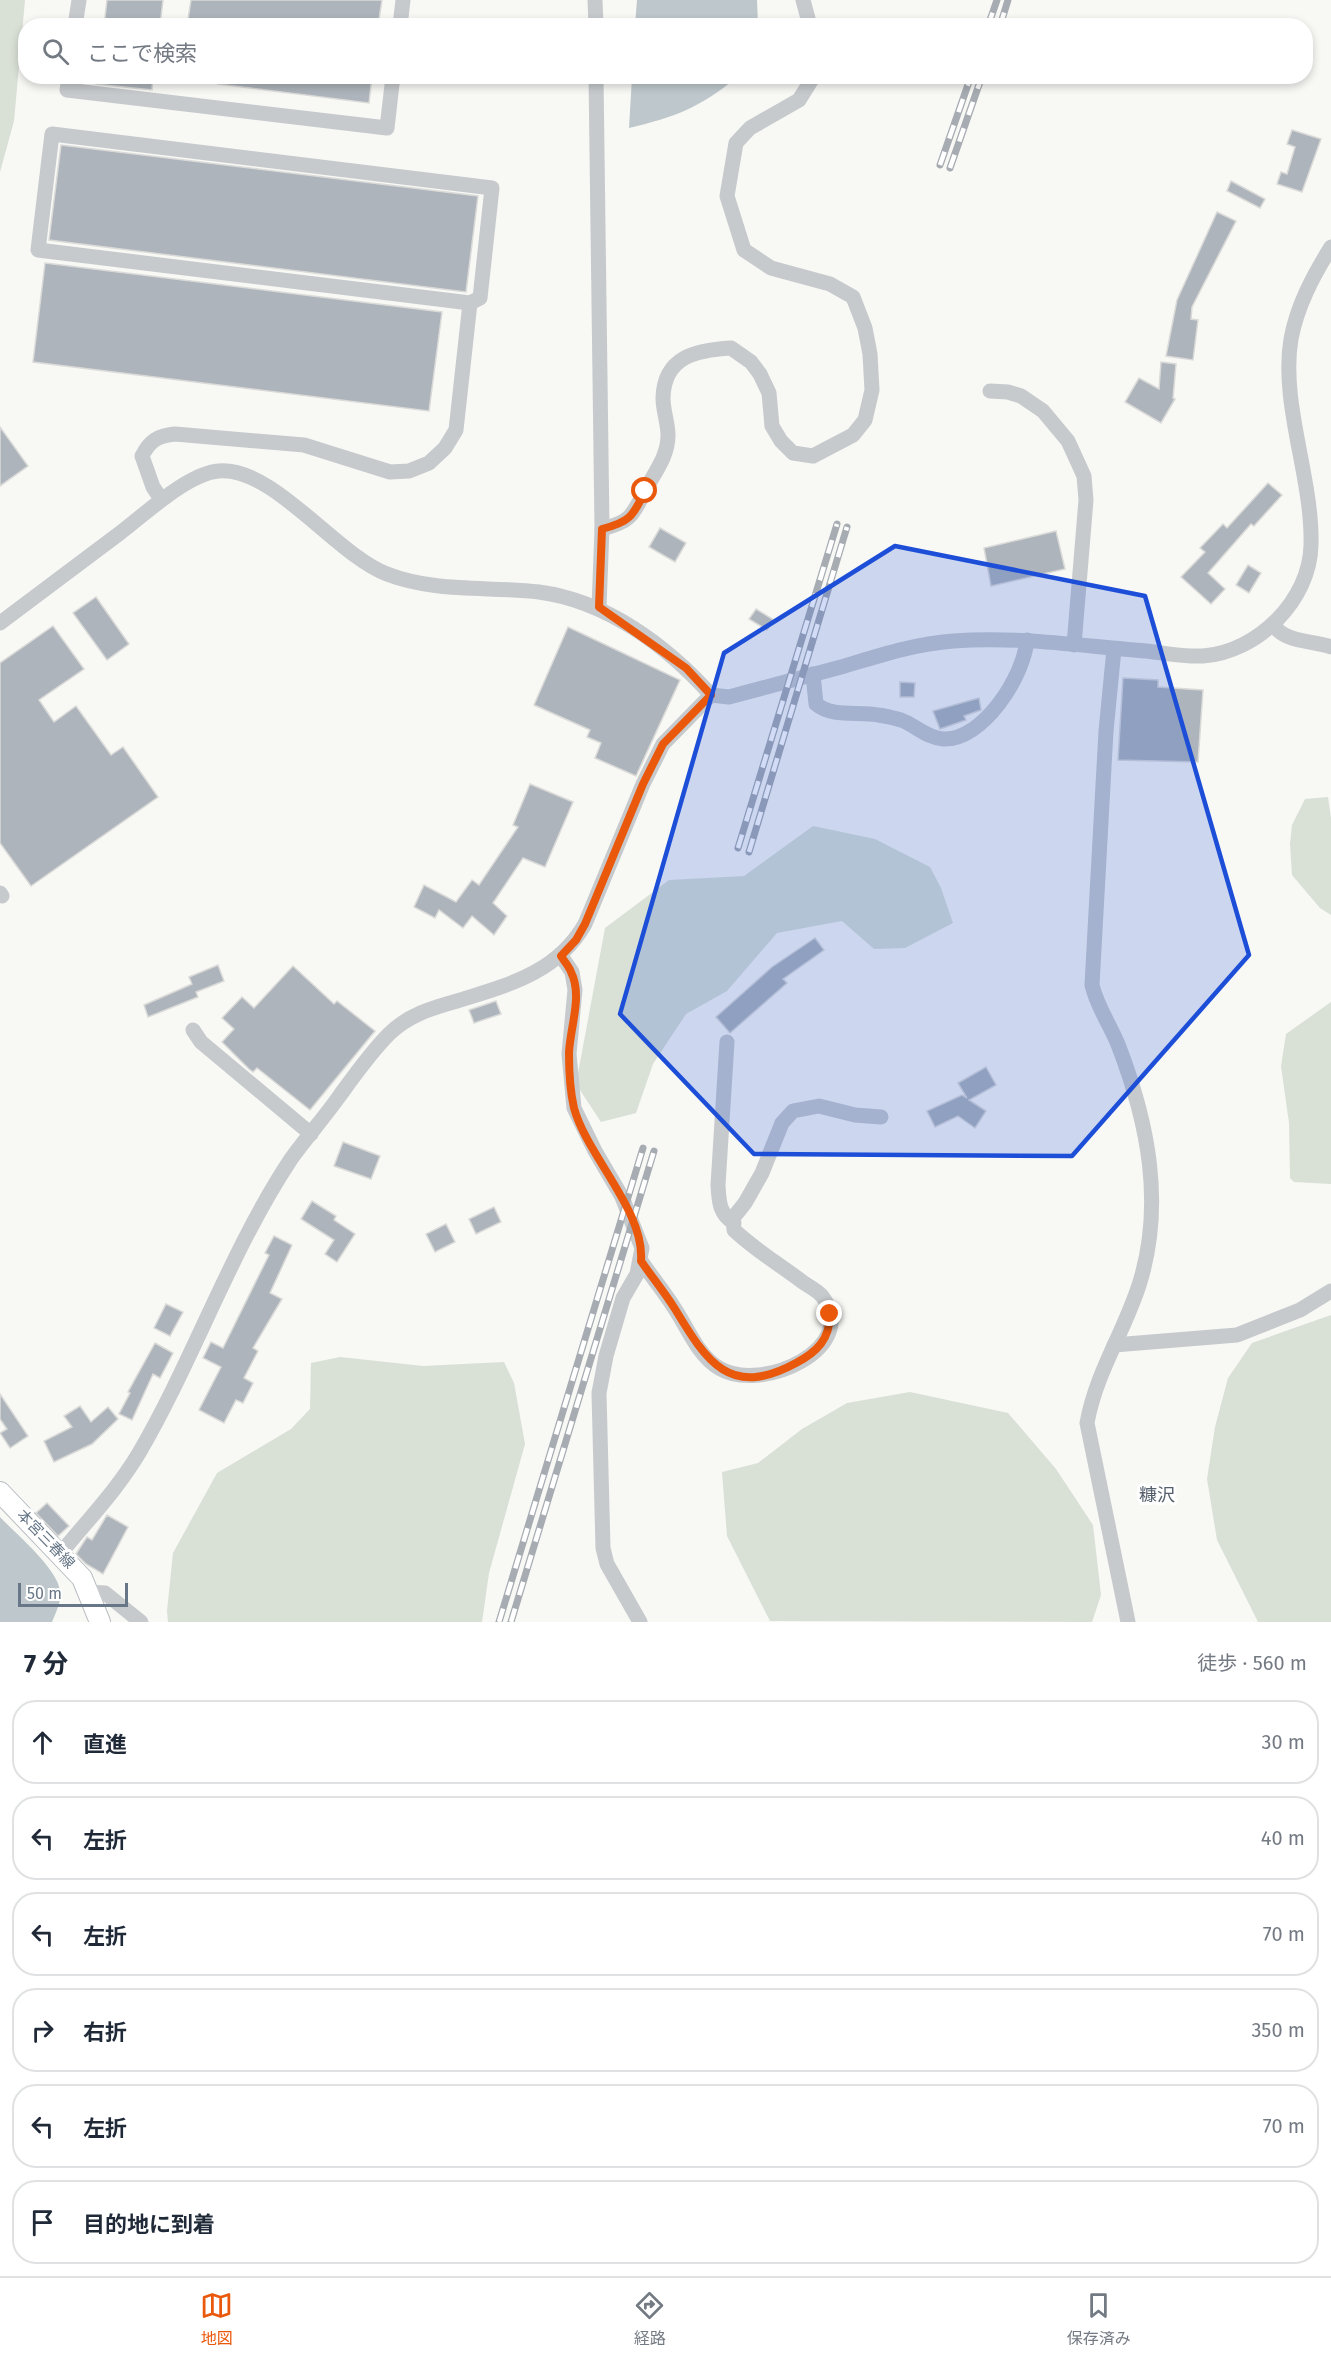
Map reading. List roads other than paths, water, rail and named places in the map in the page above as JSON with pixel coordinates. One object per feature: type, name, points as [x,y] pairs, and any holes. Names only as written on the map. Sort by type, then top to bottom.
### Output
[{"type":"main road","name":"本宮三春線","points":[[0,1492],[82,1578],[100,1622]]},
{"type":"street","points":[[76,18],[79,0]]},
{"type":"street","points":[[401,18],[403,0]]},
{"type":"street","points":[[596,0],[596,18]]},
{"type":"street","points":[[803,0],[808,18]]},
{"type":"street","points":[[68,84],[67,90],[387,128],[392,84]]},
{"type":"street","points":[[596,84],[597,330],[602,529],[599,607]]},
{"type":"street","points":[[602,529],[622,524],[631,518],[656,475],[665,454],[668,434],[663,399],[664,385],[685,356],[694,352],[731,348],[752,362],[769,393],[772,426],[780,441],[793,453],[813,456],[853,435],[865,420],[872,390],[870,354],[865,328],[853,297],[830,284],[771,268],[744,250],[727,196],[736,143],[750,128],[799,100],[809,84]]},
{"type":"street","points":[[52,134],[492,188],[480,298],[470,303],[38,250],[52,134]]},
{"type":"street","points":[[0,623],[161,499],[217,471],[240,472],[261,483],[364,562],[385,574],[440,587],[540,592],[599,607],[686,668],[711,695],[729,697],[918,645],[989,639],[1027,640],[1203,656],[1234,650],[1251,642],[1273,624],[1295,596],[1307,575],[1311,559],[1311,510],[1292,393],[1291,342],[1296,317],[1309,286],[1331,247]]},
{"type":"street","points":[[161,499],[153,487],[142,456],[147,446],[158,436],[175,434],[304,446],[390,472],[409,471],[429,463],[445,448],[456,430],[470,303]]},
{"type":"street","points":[[990,391],[1008,392],[1021,396],[1043,411],[1068,441],[1084,476],[1086,500],[1074,645]]},
{"type":"street","points":[[1273,624],[1277,632],[1287,637],[1331,647]]},
{"type":"street","points":[[813,674],[816,704],[825,711],[902,720],[940,739],[953,739],[987,718],[998,706],[1009,690],[1024,658],[1027,640]]},
{"type":"street","points":[[1114,649],[1106,731],[1092,985],[1095,999],[1114,1035],[1129,1073],[1151,1165],[1153,1221],[1140,1284],[1093,1394],[1087,1423],[1128,1622]]},
{"type":"street","points":[[60,1554],[108,1497],[138,1455],[251,1230],[291,1160],[375,1049],[404,1021],[428,1009],[519,980],[561,956],[576,940],[585,924],[643,784],[663,744],[711,695]]},
{"type":"street","points":[[561,956],[572,972],[575,990],[569,1054],[574,1108],[595,1151],[622,1197],[642,1248],[641,1261],[619,1312],[606,1356],[599,1393],[603,1548],[612,1575],[640,1622]]},
{"type":"street","points":[[193,1030],[201,1042],[311,1134]]},
{"type":"street","points":[[727,1042],[718,1185],[720,1207],[725,1217],[734,1223]]},
{"type":"street","points":[[641,1261],[703,1352],[719,1368],[755,1378],[776,1374],[818,1349],[827,1336],[830,1314],[821,1296],[734,1230],[733,1218],[745,1203],[762,1173],[782,1123],[793,1112],[819,1106],[855,1115],[881,1117]]},
{"type":"street","points":[[1113,1345],[1237,1335],[1300,1310],[1331,1291]]},
{"type":"street","points":[[87,1592],[105,1593],[141,1622]]},
{"type":"railway","points":[[991,18],[997,0]]},
{"type":"railway","points":[[1002,18],[1008,0]]},
{"type":"railway","points":[[940,165],[968,84]]},
{"type":"railway","points":[[950,168],[979,84]]},
{"type":"railway","points":[[738,848],[837,524]]},
{"type":"railway","points":[[749,852],[847,527]]},
{"type":"railway","points":[[499,1622],[643,1148]]},
{"type":"railway","points":[[511,1622],[654,1151]]},
{"type":"district","name":"糠沢","points":[[1157,1495]]}]
